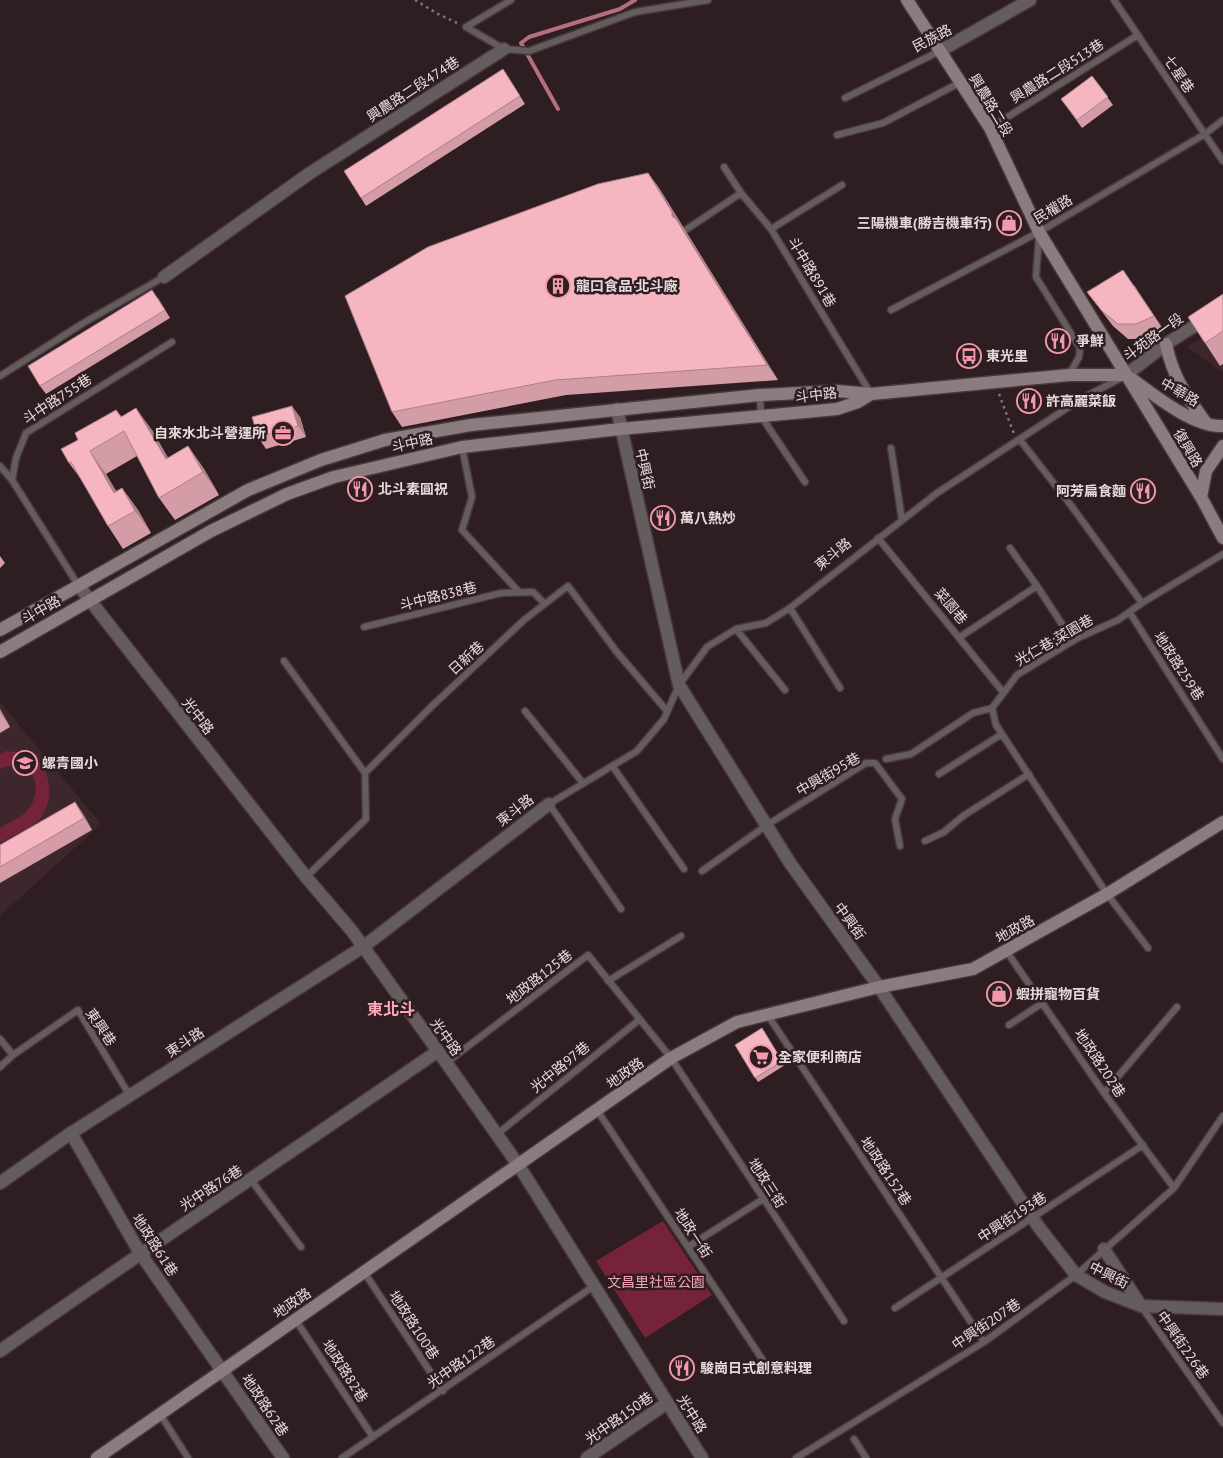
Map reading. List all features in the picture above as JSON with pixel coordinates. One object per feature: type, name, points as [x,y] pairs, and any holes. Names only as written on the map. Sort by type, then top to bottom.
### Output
[{"type":"main road","name":"興農路二段","points":[[907,0],[990,128],[1039,232],[1126,375]]},
{"type":"main road","points":[[1166,344],[1170,366],[1179,386],[1208,425]]},
{"type":"main road","name":"斗中路","points":[[0,630],[248,490],[321,460],[385,440],[471,426],[760,395],[838,391],[871,394],[1069,375],[1126,375]]},
{"type":"main road","name":"中華路","points":[[1126,375],[1162,401],[1208,425],[1223,426]]},
{"type":"main road","name":"復興路","points":[[1126,375],[1201,497],[1223,538]]},
{"type":"main road","name":"斗中路","points":[[0,652],[211,531],[287,494],[334,477],[462,447],[620,428],[837,409],[858,402],[871,394]]},
{"type":"main road","points":[[1201,497],[1206,471],[1223,446]]},
{"type":"main road","points":[[202,516],[211,531]]},
{"type":"main road","name":"地政路","points":[[97,1458],[222,1369],[519,1166],[671,1058],[737,1022],[879,987],[973,969],[1007,952],[1107,894],[1223,822]]},
{"type":"street","name":"民族路","points":[[940,51],[1030,0]]},
{"type":"street","name":"興農路二段474巷","points":[[164,277],[310,173],[504,49]]},
{"type":"street","name":"斗苑路一段","points":[[1126,375],[1166,344],[1223,308]]},
{"type":"street","name":"中興街","points":[[617,409],[679,685],[790,863],[879,987],[1034,1219],[1076,1276],[1105,1292],[1141,1306],[1223,1309]]},
{"type":"street","name":"光中路","points":[[78,585],[306,877],[364,948],[438,1051],[519,1166],[702,1458]]},
{"type":"street","name":"東斗路","points":[[0,1183],[71,1133],[364,948],[549,804]]},
{"type":"street","name":"光中路76巷","points":[[0,1351],[140,1253],[252,1180],[438,1051]]},
{"type":"street","name":"地政路61巷","points":[[71,1133],[140,1253],[222,1369]]},
{"type":"street","points":[[1104,1249],[1141,1306]]},
{"type":"street","name":"地政路62巷","points":[[222,1369],[283,1458]]},
{"type":"street","name":"光中路150巷","points":[[587,1458],[667,1402]]},
{"type":"lane","points":[[511,0],[466,27],[504,49],[529,51],[635,12],[708,0]]},
{"type":"lane","name":"七星巷","points":[[1114,0],[1223,161]]},
{"type":"lane","name":"興農路二段513巷","points":[[990,128],[1138,35]]},
{"type":"lane","name":"民族路","points":[[845,98],[940,51]]},
{"type":"lane","points":[[837,135],[883,124],[961,82]]},
{"type":"lane","name":"民權路","points":[[891,310],[1039,232],[1205,134],[1223,120]]},
{"type":"lane","name":"斗中路891巷","points":[[724,167],[741,193],[771,228],[871,394]]},
{"type":"lane","points":[[771,228],[842,186]]},
{"type":"lane","points":[[687,229],[741,193]]},
{"type":"lane","name":"興農路二段","points":[[1039,232],[1036,276],[1080,348],[1079,357],[1069,375]]},
{"type":"lane","points":[[0,376],[85,322],[164,277]]},
{"type":"lane","name":"斗中路755巷","points":[[12,480],[16,458],[26,433],[172,342]]},
{"type":"lane","name":"東斗路","points":[[549,804],[583,783],[613,768],[637,751],[664,719],[679,685],[707,647],[736,629],[766,622],[790,608],[937,494],[1081,399],[1126,375]]},
{"type":"lane","points":[[760,395],[761,416],[805,482]]},
{"type":"lane","points":[[1018,441],[1070,504],[1142,603]]},
{"type":"lane","name":"斗中路838巷","points":[[462,447],[472,497],[462,530],[519,592]]},
{"type":"lane","points":[[891,448],[902,520]]},
{"type":"lane","points":[[0,466],[12,480],[78,585]]},
{"type":"lane","name":"菜園巷","points":[[878,538],[1003,692]]},
{"type":"lane","points":[[1010,548],[1073,641]]},
{"type":"lane","name":"光仁巷;菜園巷","points":[[992,708],[1017,675],[1073,641],[1130,613],[1142,603],[1223,554]]},
{"type":"lane","name":"日新巷","points":[[366,773],[432,706],[544,603],[568,586],[616,651],[667,711]]},
{"type":"lane","points":[[960,637],[1037,586]]},
{"type":"lane","name":"斗中路838巷","points":[[364,627],[501,593],[533,592],[544,603]]},
{"type":"lane","points":[[790,608],[840,688]]},
{"type":"lane","name":"地政路259巷","points":[[1130,613],[1223,759]]},
{"type":"lane","points":[[736,629],[785,690]]},
{"type":"lane","points":[[284,661],[366,773],[366,819],[306,877]]},
{"type":"lane","points":[[886,760],[911,754],[973,713],[992,708],[996,725],[1107,894],[1148,948]]},
{"type":"lane","points":[[524,712],[583,783]]},
{"type":"lane","points":[[939,774],[1002,734]]},
{"type":"lane","name":"中興街95巷","points":[[767,826],[866,764],[875,763],[902,799],[896,819],[900,846]]},
{"type":"lane","points":[[613,768],[684,869]]},
{"type":"lane","points":[[925,842],[944,832],[963,816],[1029,774]]},
{"type":"lane","points":[[549,804],[621,909]]},
{"type":"lane","points":[[702,871],[767,826]]},
{"type":"lane","points":[[608,981],[681,936]]},
{"type":"lane","name":"地政路202巷","points":[[1007,952],[1044,1002],[1104,1093],[1174,1188]]},
{"type":"lane","name":"地政路125巷","points":[[446,1063],[588,954],[671,1058]]},
{"type":"lane","points":[[1009,1025],[1044,1002]]},
{"type":"lane","points":[[1104,1093],[1177,1006]]},
{"type":"lane","name":"東興巷","points":[[0,1067],[13,1055],[78,1010],[130,1096]]},
{"type":"lane","name":"地政路152巷","points":[[767,1014],[984,1342]]},
{"type":"lane","name":"光中路97巷","points":[[496,1135],[639,1020]]},
{"type":"lane","points":[[0,1039],[13,1055]]},
{"type":"lane","name":"地政三街","points":[[671,1058],[844,1321]]},
{"type":"lane","name":"地政一街","points":[[597,1110],[768,1368]]},
{"type":"lane","name":"中興街207巷","points":[[796,1458],[984,1342],[1076,1276],[1174,1188],[1223,1116]]},
{"type":"lane","name":"中興街193巷","points":[[894,1308],[941,1276],[1034,1219],[1143,1145]]},
{"type":"lane","points":[[252,1180],[301,1247]]},
{"type":"lane","points":[[688,1247],[763,1199]]},
{"type":"lane","name":"地政路100巷","points":[[364,1272],[442,1391]]},
{"type":"lane","name":"光中路122巷","points":[[342,1458],[594,1286]]},
{"type":"lane","name":"中興街226巷","points":[[1141,1306],[1223,1423]]},
{"type":"lane","name":"地政路82巷","points":[[295,1319],[373,1437]]},
{"type":"lane","points":[[160,1414],[188,1458]]},
{"type":"lane","points":[[854,1439],[866,1458]]},
{"type":"path","points":[[415,0],[438,14],[466,27]]},
{"type":"path","points":[[995,383],[1018,441]]},
{"type":"shaded area","points":[[1223,324],[1223,371],[1222,372],[1187,347]]},
{"type":"shaded area","name":"螺青國小","points":[[0,702],[101,824],[0,916]]},
{"type":"green space","points":[[6,751],[26,754],[39,762],[47,777],[49,795],[45,812],[37,822],[0,843],[0,828],[27,811],[33,802],[36,792],[33,776],[27,770],[20,766],[0,769],[0,754]]},
{"type":"green space","name":"文昌里社區公園","points":[[663,1221],[712,1295],[645,1338],[596,1261]]},
{"type":"building","points":[[503,69],[520,96],[361,198],[344,171]]},
{"type":"building","points":[[1092,76],[1108,97],[1077,120],[1061,99]]},
{"type":"building","name":"龍口食品 北斗廠","points":[[648,173],[672,212],[672,216],[676,219],[767,365],[555,380],[392,412],[345,296],[428,247],[598,184]]},
{"type":"building","points":[[1123,270],[1154,316],[1136,324],[1118,324],[1102,311],[1087,292]]},
{"type":"building","points":[[152,290],[165,310],[40,386],[28,366]]},
{"type":"building","points":[[1223,294],[1223,331],[1205,343],[1188,317]]},
{"type":"building","points":[[292,406],[298,426],[258,437],[252,417]]},
{"type":"building","points":[[136,408],[166,459],[188,446],[203,472],[159,498],[124,431],[90,451],[114,493],[122,488],[135,511],[108,526],[71,462],[69,463],[61,449],[78,440],[75,433],[116,410],[121,417]]},
{"type":"building","points":[[75,802],[84,818],[0,867],[0,845]]},
{"type":"building","name":"全家便利商店","points":[[762,1028],[782,1061],[755,1078],[735,1045]]},
{"type":"waterway","points":[[558,109],[521,43],[529,37],[620,9],[635,0]]},
{"type":"place","name":"三陽機車(勝吉機車行)","points":[[1009,223]]},
{"type":"place","name":"龍口食品 北斗廠","points":[[558,286]]},
{"type":"place","name":"爭鮮","points":[[1058,341]]},
{"type":"place","name":"東光里","points":[[969,356]]},
{"type":"place","name":"許高麗菜飯","points":[[1029,401]]},
{"type":"place","name":"自來水北斗營運所","points":[[283,433]]},
{"type":"place","name":"北斗素圓祝","points":[[360,489]]},
{"type":"place","name":"阿芳扁食麵","points":[[1143,491]]},
{"type":"place","name":"萬八熱炒","points":[[663,518]]},
{"type":"place","name":"螺青國小","points":[[25,763]]},
{"type":"place","name":"蝦拼寵物百貨","points":[[999,994]]},
{"type":"place","name":"全家便利商店","points":[[761,1057]]},
{"type":"place","name":"駿崗日式創意料理","points":[[682,1368]]},
{"type":"district","name":"東北斗","points":[[391,1009]]}]
